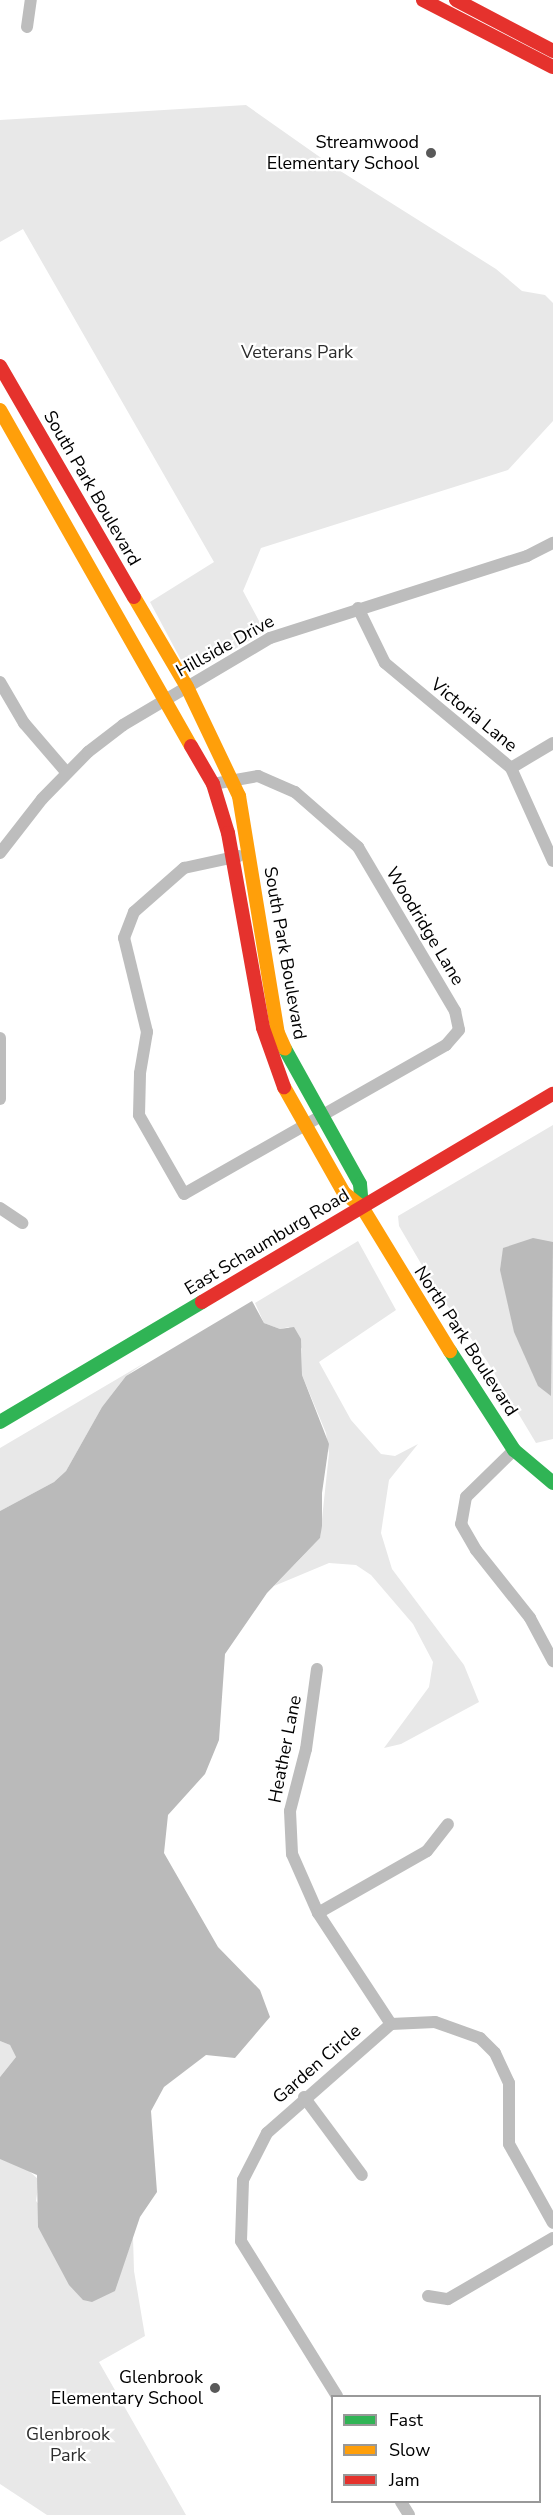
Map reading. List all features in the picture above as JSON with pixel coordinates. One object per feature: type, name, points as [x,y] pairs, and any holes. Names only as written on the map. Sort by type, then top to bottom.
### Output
[{"type":"street","points":[[27,27],[31,0]]},
{"type":"street","points":[[423,0],[550,53]]},
{"type":"street","points":[[456,0],[550,53]]},
{"type":"street","name":"South Park Boulevard","points":[[0,366],[187,687],[233,779],[249,854],[278,1033],[289,1062],[360,1184],[362,1207]]},
{"type":"street","name":"South Park Boulevard","points":[[0,410],[167,699],[213,784],[232,858],[265,1038],[279,1077],[344,1193],[362,1207]]},
{"type":"street","name":"Hillside Drive","points":[[0,853],[67,773],[123,725],[270,638],[527,556],[553,543]]},
{"type":"street","name":"Victoria Lane","points":[[358,609],[372,643],[392,670],[511,768],[553,861]]},
{"type":"street","points":[[0,682],[24,723],[67,773]]},
{"type":"street","points":[[511,768],[553,743]]},
{"type":"street","name":"Woodridge Lane","points":[[213,784],[258,776],[295,792],[358,847],[455,1011],[459,1030],[446,1045],[322,1118]]},
{"type":"street","points":[[249,854],[184,868],[134,912],[124,938],[147,1032],[140,1073],[139,1115],[184,1194],[305,1123],[322,1118]]},
{"type":"street","points":[[0,1038],[0,1098]]},
{"type":"street","name":"East Schaumburg Road","points":[[0,1422],[553,1094]]},
{"type":"street","name":"North Park Boulevard","points":[[362,1207],[412,1293],[514,1450],[553,1483]]},
{"type":"street","points":[[0,1208],[21,1223]]},
{"type":"street","points":[[514,1450],[466,1497],[462,1524],[476,1550],[530,1618],[553,1661]]},
{"type":"street","name":"Heather Lane","points":[[317,1669],[306,1749],[290,1811],[292,1854],[318,1913],[391,2024]]},
{"type":"street","points":[[318,1913],[427,1851],[448,1824]]},
{"type":"street","points":[[391,2024],[435,2022],[480,2038],[495,2053],[509,2083],[509,2144],[553,2223]]},
{"type":"street","name":"Garden Circle","points":[[336,2395],[241,2241],[243,2180],[267,2133],[304,2097],[391,2024]]},
{"type":"street","points":[[304,2097],[362,2175]]},
{"type":"street","points":[[428,2296],[448,2299],[553,2238]]},
{"type":"green space","name":"Veterans Park","points":[[246,105],[334,167],[496,269],[522,291],[545,295],[553,303],[553,421],[508,470],[261,548],[243,591],[265,632],[189,675],[150,602],[214,562],[23,229],[0,242],[0,120]]},
{"type":"green space","points":[[553,1125],[553,1439],[536,1443],[487,1361],[437,1291],[399,1226],[398,1216]]},
{"type":"green space","points":[[358,1241],[396,1310],[319,1362],[351,1420],[381,1454],[395,1456],[418,1444],[389,1480],[381,1533],[392,1569],[464,1665],[479,1702],[401,1744],[384,1748],[429,1687],[433,1662],[413,1624],[371,1575],[356,1565],[329,1563],[274,1586],[320,1538],[329,1453],[326,1433],[302,1375],[302,1349],[289,1327],[280,1329],[264,1323],[255,1303]]},
{"type":"green space","points":[[146,1362],[126,1376],[102,1407],[66,1471],[54,1482],[0,1511],[0,1448]]},
{"type":"green space","points":[[0,2041],[10,2045],[16,2057],[0,2077]]},
{"type":"green space","name":"Glenbrook Park","points":[[0,2158],[28,2170],[39,2180],[36,2201],[114,2291],[133,2237],[134,2271],[145,2336],[99,2362],[186,2515],[47,2515],[0,2484]]},
{"type":"shaded area","points":[[533,1238],[553,1242],[551,1396],[538,1386],[514,1332],[500,1270],[503,1248]]},
{"type":"shaded area","points":[[252,1301],[264,1323],[280,1329],[294,1327],[301,1339],[302,1375],[329,1444],[322,1493],[322,1526],[320,1538],[267,1593],[225,1654],[219,1740],[205,1774],[168,1815],[164,1853],[218,1947],[260,1990],[270,2017],[235,2058],[206,2055],[164,2087],[151,2111],[157,2192],[140,2217],[115,2291],[92,2302],[83,2300],[69,2285],[38,2227],[37,2175],[0,2159],[0,2077],[16,2057],[10,2045],[0,2041],[0,1511],[54,1482],[66,1471],[102,1407],[126,1376]]},
{"type":"traffic: fast","points":[[285,1049],[360,1184],[362,1207]]},
{"type":"traffic: fast","points":[[0,1422],[202,1302]]},
{"type":"traffic: fast","points":[[450,1351],[514,1450],[553,1483]]},
{"type":"traffic: slow","points":[[0,410],[191,746]]},
{"type":"traffic: slow","points":[[134,597],[187,687],[239,796],[278,1033],[285,1049]]},
{"type":"traffic: slow","points":[[284,1087],[344,1193],[362,1207],[450,1351]]},
{"type":"traffic: jam","points":[[423,0],[553,67]]},
{"type":"traffic: jam","points":[[456,0],[553,51]]},
{"type":"traffic: jam","points":[[0,366],[134,597]]},
{"type":"traffic: jam","points":[[191,746],[213,784],[228,833],[263,1028],[284,1087]]},
{"type":"traffic: jam","points":[[202,1302],[553,1094]]},
{"type":"place","name":"Streamwood Elementary School","points":[[431,153]]},
{"type":"place","name":"Glenbrook Elementary School","points":[[215,2388]]}]
